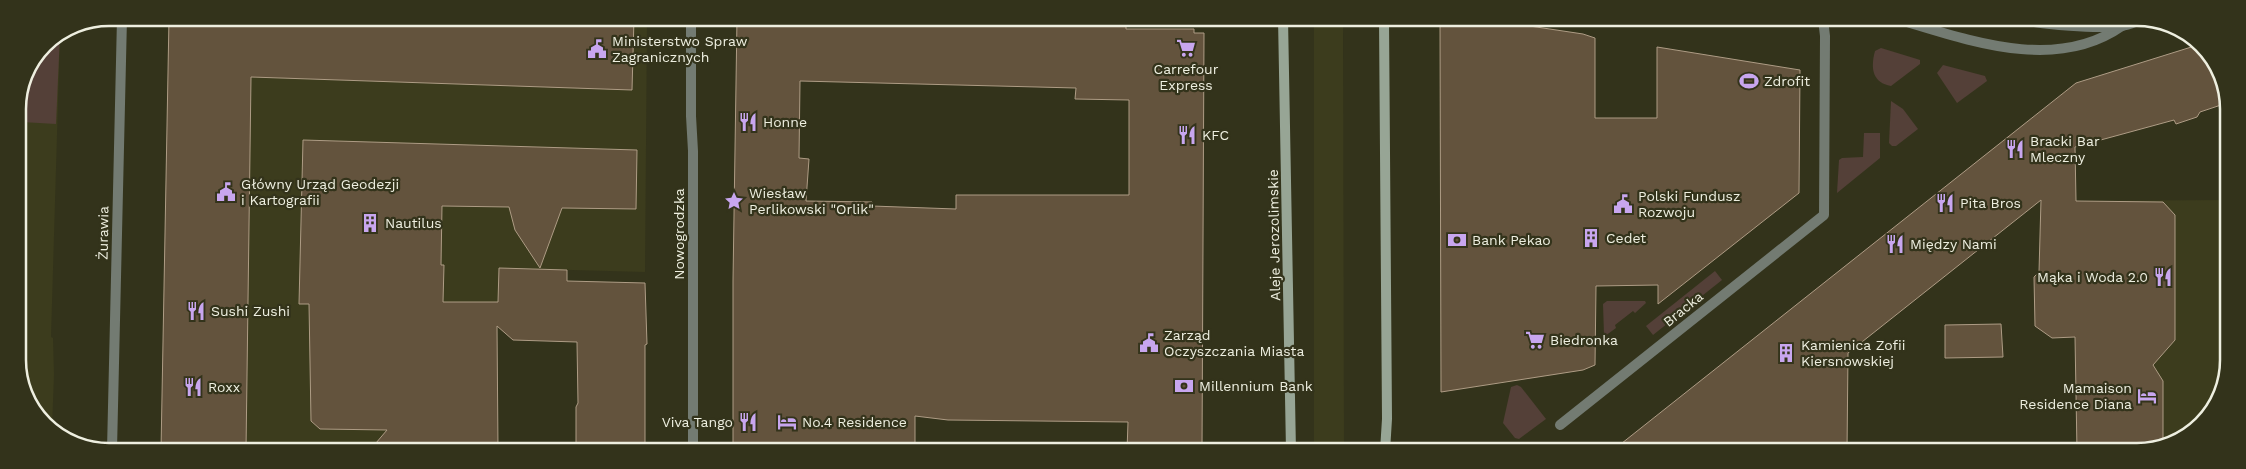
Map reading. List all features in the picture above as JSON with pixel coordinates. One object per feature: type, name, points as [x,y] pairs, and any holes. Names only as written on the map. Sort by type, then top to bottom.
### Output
[{"type":"main road","name":"Aleje Jerozolimskie","points":[[1283,26],[1291,443]]},
{"type":"main road","points":[[1384,26],[1387,419],[1386,443]]},
{"type":"street","name":"Żurawia","points":[[112,443],[122,26]]},
{"type":"street","name":"Nowogrodzka","points":[[691,26],[693,150],[692,443]]},
{"type":"street","name":"Bracka","points":[[1560,425],[1824,214],[1824,26]]},
{"type":"street","points":[[1922,26],[1982,43],[2010,48],[2043,50],[2086,45],[2109,35],[2122,26]]},
{"type":"shaded area","points":[[169,26],[647,26],[645,272],[499,268],[498,302],[483,302],[483,308],[461,308],[462,443],[161,443]]},
{"type":"shaded area","points":[[1314,26],[1343,26],[1344,443],[1314,443]]},
{"type":"shaded area","points":[[60,43],[51,337],[53,338],[52,419],[37,401],[28,376],[26,359],[26,110],[28,93],[40,63]]},
{"type":"shaded area","points":[[60,43],[56,124],[26,122],[26,110],[28,93],[40,63]]},
{"type":"shaded area","points":[[1881,48],[1920,60],[1920,64],[1891,86],[1880,82],[1874,74],[1873,64],[1875,51]]},
{"type":"shaded area","points":[[1943,65],[1985,76],[1987,81],[1957,103],[1937,73]]},
{"type":"shaded area","points":[[1891,101],[1903,109],[1918,129],[1896,146],[1892,146],[1889,143]]},
{"type":"shaded area","points":[[1864,133],[1880,133],[1880,158],[1837,193],[1839,160],[1842,158],[1863,157]]},
{"type":"shaded area","points":[[2220,200],[2220,359],[2217,381],[2203,410],[2195,418],[2183,429],[2158,440],[2142,443],[2077,443],[2075,201]]},
{"type":"shaded area","points":[[1715,271],[1722,280],[1653,335],[1646,326]]},
{"type":"shaded area","points":[[1607,301],[1645,301],[1646,303],[1635,313],[1633,311],[1615,325],[1616,328],[1605,336],[1603,304]]},
{"type":"shaded area","points":[[1517,385],[1521,387],[1546,419],[1519,439],[1515,438],[1503,423],[1511,387]]},
{"type":"building","points":[[169,26],[634,26],[632,90],[251,77],[246,443],[161,443]]},
{"type":"building","points":[[737,26],[1126,26],[1126,29],[1194,29],[1194,33],[1204,33],[1202,443],[1127,443],[1128,422],[948,420],[915,416],[915,443],[733,443],[733,281]],"holes":[[[800,81],[1076,88],[1075,99],[1129,100],[1129,195],[956,195],[956,209],[872,206],[872,202],[806,201],[809,159],[799,158]]]},
{"type":"building","name":"Cedet","points":[[1440,26],[1530,26],[1583,34],[1595,38],[1595,118],[1657,118],[1657,47],[1800,70],[1799,193],[1658,304],[1658,285],[1596,286],[1595,365],[1583,370],[1441,392]]},
{"type":"building","points":[[2191,47],[2209,68],[2218,93],[2219,106],[2200,112],[2197,117],[2176,124],[2174,120],[2075,147],[2076,201],[2163,202],[2175,215],[2175,340],[2153,365],[2163,381],[2163,438],[2142,443],[2077,443],[2075,337],[2052,338],[2035,326],[2034,277],[2039,272],[2041,200],[1848,353],[1847,443],[1622,443],[2076,83]]},
{"type":"building","points":[[303,140],[637,150],[636,209],[562,208],[540,268],[515,230],[509,207],[442,206],[441,265],[444,265],[443,302],[498,302],[499,268],[567,270],[567,281],[645,283],[647,344],[645,345],[645,443],[576,443],[576,407],[578,403],[577,342],[513,340],[497,326],[498,443],[376,443],[387,430],[320,429],[311,421],[309,304],[299,304]]},
{"type":"building","points":[[2001,324],[2003,357],[1945,358],[1945,325]]},
{"type":"place","name":"Carrefour Express","points":[[1186,48]]},
{"type":"place","name":"Ministerstwo Spraw Zagranicznych","points":[[597,49]]},
{"type":"place","name":"Zdrofit","points":[[1749,81]]},
{"type":"place","name":"Honne","points":[[748,122]]},
{"type":"place","name":"KFC","points":[[1187,135]]},
{"type":"place","name":"Bracki Bar Mleczny","points":[[2015,149]]},
{"type":"place","name":"Główny Urząd Geodezji i Kartografii","points":[[226,192]]},
{"type":"place","name":"Wiesław Perlikowski \"Orlik\"","points":[[734,201]]},
{"type":"place","name":"Pita Bros","points":[[1945,203]]},
{"type":"place","name":"Polski Fundusz Rozwoju","points":[[1623,204]]},
{"type":"place","name":"Nautilus","points":[[370,223]]},
{"type":"place","name":"Cedet","points":[[1591,238]]},
{"type":"place","name":"Bank Pekao","points":[[1457,240]]},
{"type":"place","name":"Między Nami","points":[[1895,244]]},
{"type":"place","name":"Mąka i Woda 2.0","points":[[2163,277]]},
{"type":"place","name":"Sushi Zushi","points":[[196,311]]},
{"type":"place","name":"Biedronka","points":[[1535,340]]},
{"type":"place","name":"Zarząd Oczyszczania Miasta","points":[[1149,343]]},
{"type":"place","name":"Kamienica Zofii Kiersnowskiej","points":[[1786,353]]},
{"type":"place","name":"Millennium Bank","points":[[1184,386]]},
{"type":"place","name":"Roxx","points":[[193,387]]},
{"type":"place","name":"Mamaison Residence Diana","points":[[2147,396]]},
{"type":"place","name":"Viva Tango","points":[[748,422]]},
{"type":"place","name":"No.4 Residence","points":[[787,422]]}]
